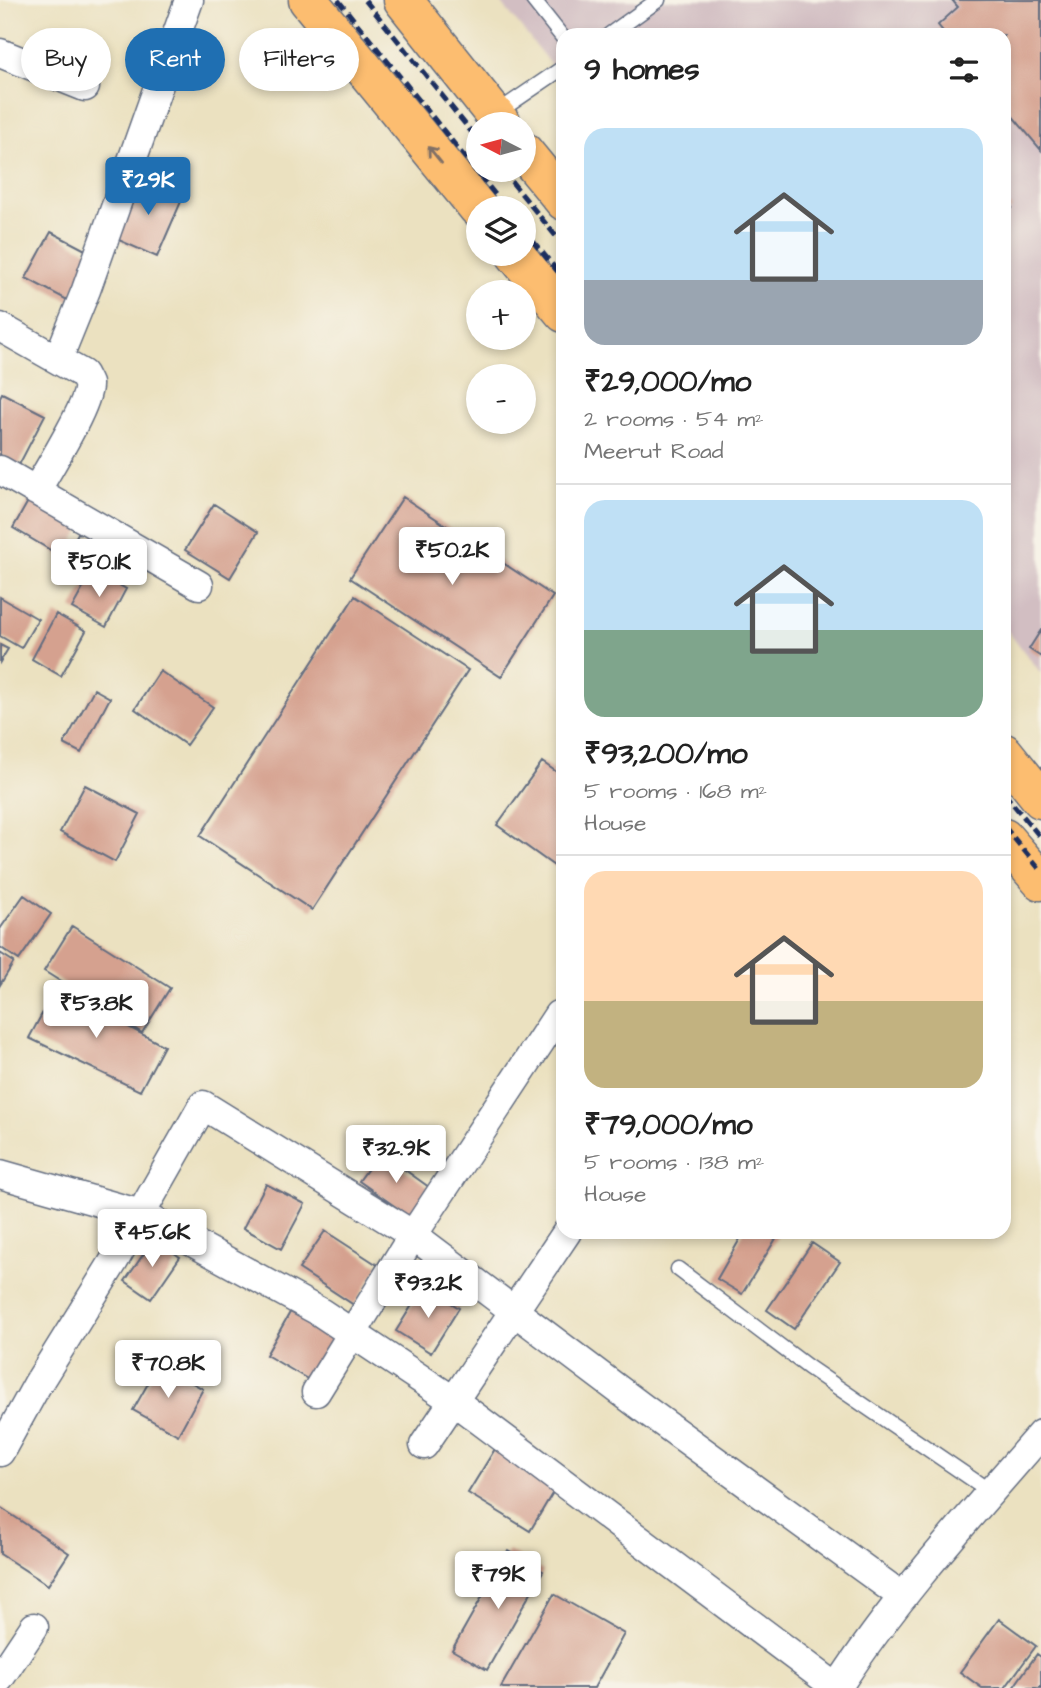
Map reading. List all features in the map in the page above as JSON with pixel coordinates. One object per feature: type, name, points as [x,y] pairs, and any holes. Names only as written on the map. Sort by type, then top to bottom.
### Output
[{"type":"main road","points":[[308,0],[468,196]]},
{"type":"main road","points":[[402,0],[492,112]]},
{"type":"main road","points":[[536,167],[556,191]]},
{"type":"main road","points":[[525,266],[556,303]]},
{"type":"main road","points":[[1011,762],[1041,799]]},
{"type":"main road","points":[[1011,846],[1041,881]]},
{"type":"street","points":[[58,359],[91,277],[188,0]]},
{"type":"street","points":[[0,53],[21,61]]},
{"type":"street","points":[[0,327],[83,374],[88,385],[87,396],[36,491]]},
{"type":"street","points":[[0,470],[199,585]]},
{"type":"street","points":[[316,1392],[413,1235],[556,1018]]},
{"type":"street","points":[[0,1452],[203,1105],[413,1235],[643,1408],[903,1597]]},
{"type":"street","points":[[0,1174],[141,1214],[352,1332],[454,1401],[837,1688],[936,1554],[1041,1434]]},
{"type":"street","points":[[424,1445],[562,1239]]},
{"type":"street","points":[[0,1678],[34,1627]]},
{"type":"lane","points":[[533,0],[556,29]]},
{"type":"lane","points":[[619,28],[658,0]]},
{"type":"lane","points":[[507,112],[556,73]]},
{"type":"lane","points":[[678,1269],[808,1367],[991,1492]]},
{"type":"shaded area","points":[[499,0],[1041,0],[1041,673],[1011,636],[1011,28],[556,28],[556,71]]},
{"type":"building","points":[[952,0],[1041,0],[1041,150],[1011,114],[1011,28],[940,28],[938,25],[958,7]]},
{"type":"building","points":[[139,177],[183,197],[157,257],[112,237]]},
{"type":"building","points":[[51,232],[93,254],[69,301],[26,278]]},
{"type":"building","points":[[2,393],[45,415],[19,465],[0,455]]},
{"type":"building","points":[[403,497],[553,596],[501,677],[350,578]]},
{"type":"building","points":[[30,498],[81,528],[64,558],[13,528]]},
{"type":"building","points":[[214,504],[258,532],[230,578],[185,550]]},
{"type":"building","points":[[93,570],[126,589],[106,627],[72,608]]},
{"type":"building","points":[[355,596],[468,670],[312,910],[200,836]]},
{"type":"building","points":[[0,597],[38,619],[21,648],[0,636]]},
{"type":"building","points":[[56,614],[86,631],[61,676],[32,659]]},
{"type":"building","points":[[1041,630],[1041,657],[1029,649]]},
{"type":"building","points":[[0,645],[8,649],[0,662]]},
{"type":"building","points":[[160,671],[213,707],[186,745],[135,709]]},
{"type":"building","points":[[94,689],[110,698],[81,753],[64,744]]},
{"type":"building","points":[[542,762],[556,772],[556,867],[497,825]]},
{"type":"building","points":[[85,785],[140,814],[115,862],[60,832]]},
{"type":"building","points":[[24,895],[51,914],[19,960],[0,947],[0,929]]},
{"type":"building","points":[[72,926],[170,988],[142,1033],[44,971]]},
{"type":"building","points":[[0,953],[14,962],[0,985]]},
{"type":"building","points":[[56,988],[164,1046],[140,1091],[29,1038]]},
{"type":"building","points":[[380,1152],[433,1190],[413,1219],[359,1181]]},
{"type":"building","points":[[266,1184],[305,1204],[281,1249],[243,1228]]},
{"type":"building","points":[[325,1231],[379,1266],[354,1305],[299,1269]]},
{"type":"building","points":[[154,1239],[180,1257],[151,1299],[125,1281]]},
{"type":"building","points":[[740,1239],[776,1239],[742,1294],[717,1279]]},
{"type":"building","points":[[812,1243],[840,1262],[794,1329],[767,1310]]},
{"type":"building","points":[[424,1286],[459,1308],[431,1353],[396,1331]]},
{"type":"building","points":[[292,1309],[337,1336],[311,1381],[266,1355]]},
{"type":"building","points":[[159,1364],[203,1389],[178,1435],[133,1410]]},
{"type":"building","points":[[495,1449],[556,1487],[530,1531],[468,1493]]},
{"type":"building","points":[[0,1507],[69,1553],[48,1585],[0,1554]]},
{"type":"building","points":[[508,1551],[543,1571],[487,1670],[452,1650]]},
{"type":"building","points":[[554,1594],[624,1634],[594,1688],[501,1687]]},
{"type":"building","points":[[999,1619],[1036,1646],[1005,1688],[982,1688],[960,1672]]},
{"type":"building","points":[[1037,1654],[1041,1657],[1041,1688],[1013,1688]]},
{"type":"railway","points":[[338,0],[496,196]]},
{"type":"railway","points":[[365,0],[466,125]]},
{"type":"railway","points":[[512,182],[556,236]]},
{"type":"railway","points":[[536,245],[556,269]]},
{"type":"railway","points":[[1011,802],[1041,838]]},
{"type":"railway","points":[[1011,835],[1041,871]]}]
